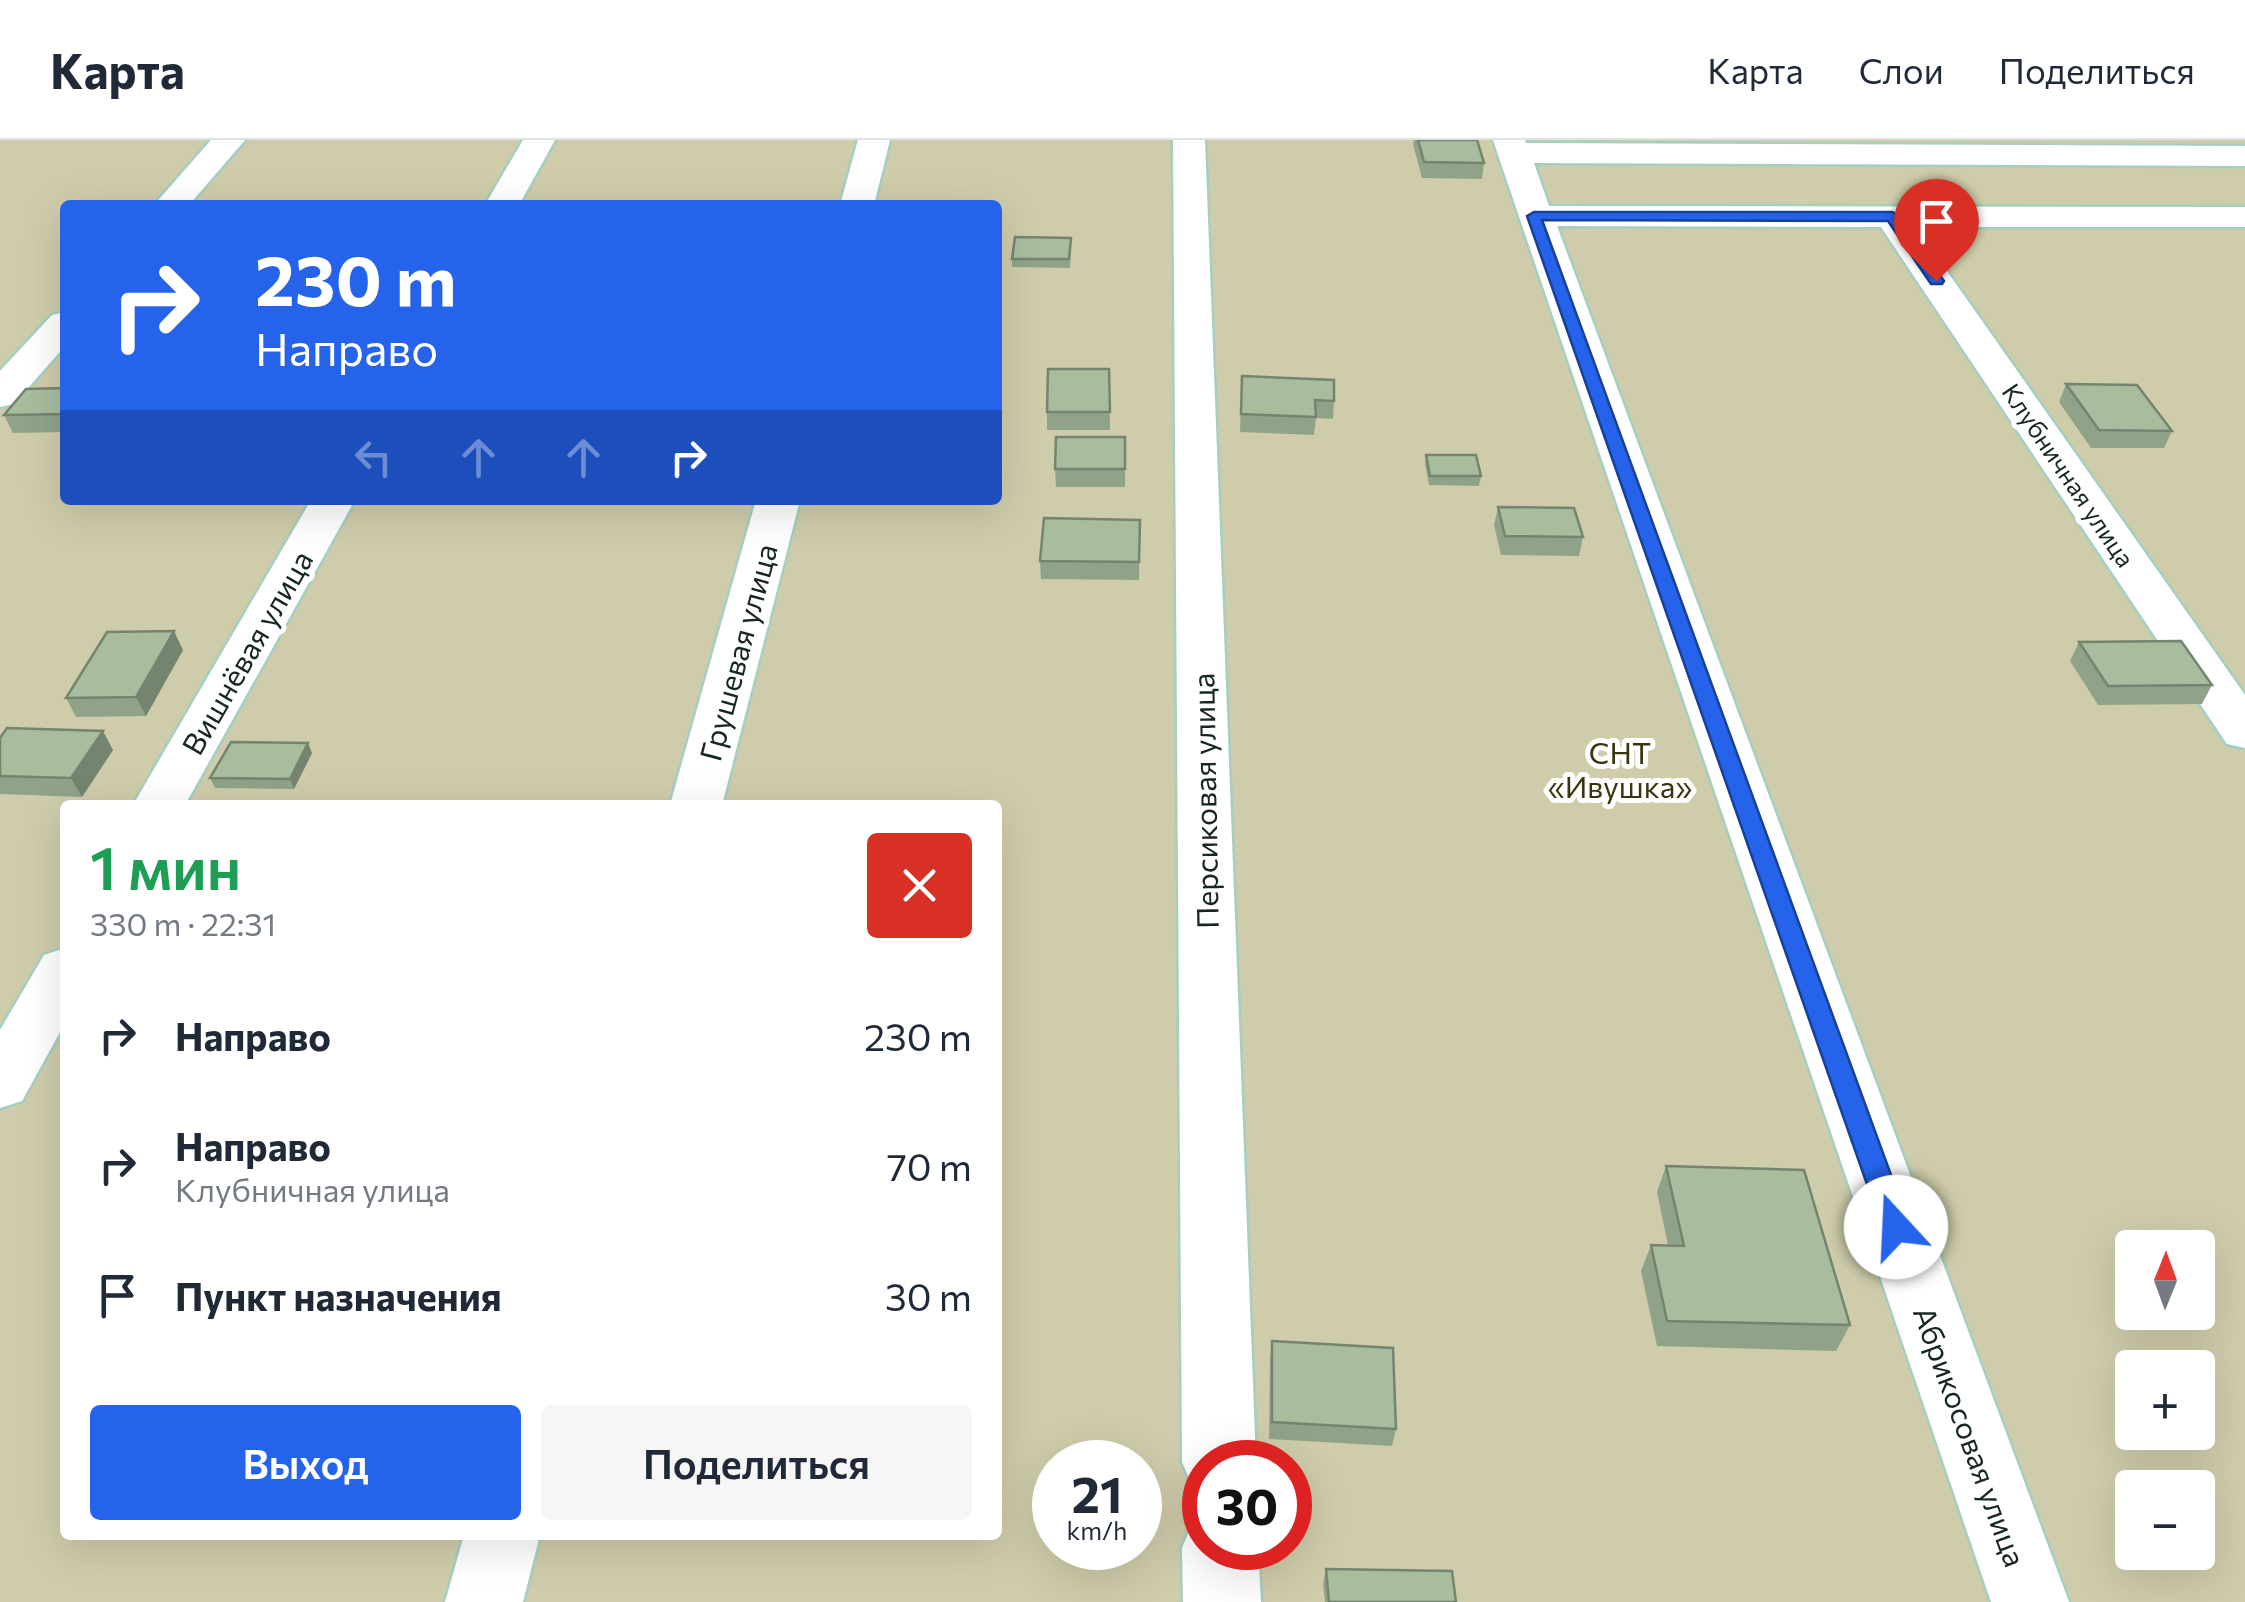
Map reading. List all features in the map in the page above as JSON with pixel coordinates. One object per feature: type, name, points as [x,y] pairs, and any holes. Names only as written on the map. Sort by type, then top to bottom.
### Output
[{"type":"street","points":[[175,200],[229,140]]},
{"type":"street","points":[[505,200],[539,140]]},
{"type":"street","points":[[857,200],[874,140]]},
{"type":"street","name":"Персиковая улица","points":[[1189,140],[1218,1440]]},
{"type":"street","points":[[1511,147],[2245,156]]},
{"type":"street","name":"Абрикосовая улица","points":[[1511,147],[2030,1602]]},
{"type":"street","points":[[1534,216],[2245,218]]},
{"type":"street","name":"Клубничная улица","points":[[1892,217],[2245,732]]},
{"type":"street","points":[[0,396],[60,329]]},
{"type":"street","name":"Вишнёвая улица","points":[[162,800],[331,505]]},
{"type":"street","name":"Грушевая улица","points":[[697,800],[777,505]]},
{"type":"street","points":[[0,1084],[60,979]]},
{"type":"street","points":[[484,1602],[501,1540]]},
{"type":"street","points":[[1221,1570],[1222,1602]]},
{"type":"green space","name":"СНТ «Ивушка»","points":[[0,140],[2245,140],[2245,1602],[0,1602]]},
{"type":"building","points":[[1418,140],[1477,140],[1484,163],[1424,162]]},
{"type":"building","points":[[1015,237],[1071,238],[1069,259],[1012,259]]},
{"type":"building","points":[[1048,369],[1109,369],[1110,412],[1047,412]]},
{"type":"building","points":[[1242,376],[1334,380],[1334,401],[1315,400],[1316,417],[1241,414]]},
{"type":"building","points":[[2066,384],[2137,385],[2172,431],[2099,430]]},
{"type":"building","points":[[60,388],[60,414],[4,415],[26,389]]},
{"type":"building","points":[[1056,437],[1125,437],[1125,469],[1055,469]]},
{"type":"building","points":[[1426,455],[1476,455],[1481,476],[1430,476]]},
{"type":"building","points":[[1498,507],[1574,508],[1583,537],[1505,536]]},
{"type":"building","points":[[1044,518],[1140,520],[1139,562],[1040,561]]},
{"type":"building","points":[[174,631],[136,697],[66,698],[107,632]]},
{"type":"building","points":[[2181,641],[2212,685],[2108,686],[2079,642]]},
{"type":"building","points":[[7,728],[103,731],[71,778],[0,776],[0,738]]},
{"type":"building","points":[[231,742],[308,743],[290,779],[210,778]]},
{"type":"building","points":[[1666,1166],[1804,1170],[1850,1325],[1667,1321],[1651,1245],[1684,1246]]},
{"type":"building","points":[[1272,1341],[1393,1348],[1396,1429],[1272,1422]]},
{"type":"building","points":[[1326,1569],[1452,1571],[1456,1602],[1329,1602]]},
{"type":"route","points":[[1896,1227],[1534,216],[1892,217],[1936,281]]}]
